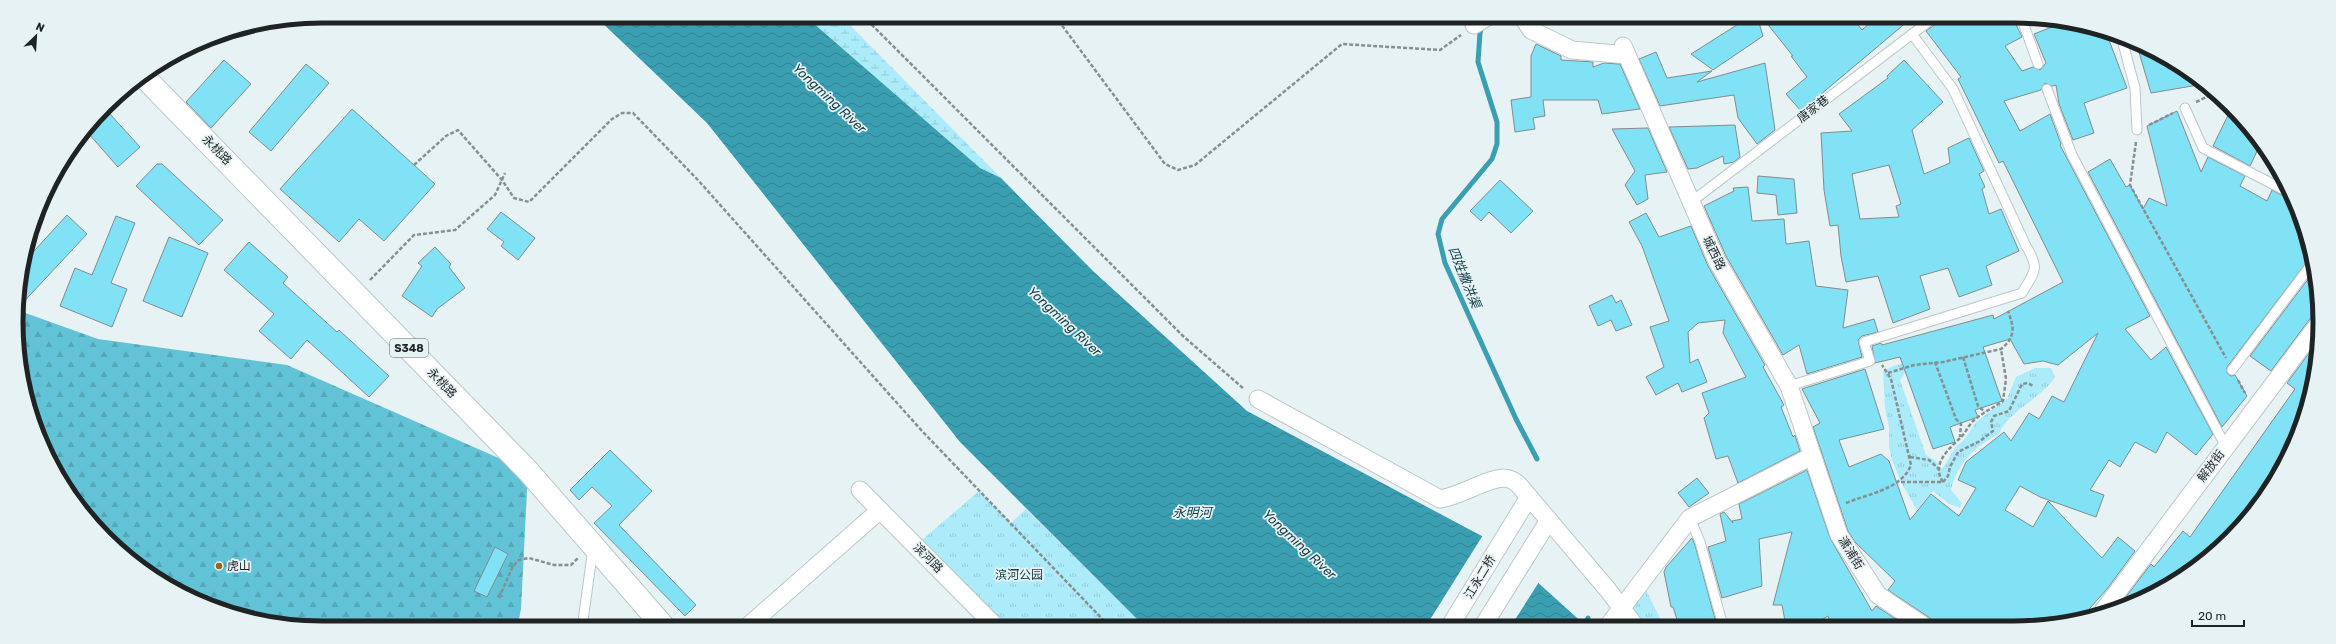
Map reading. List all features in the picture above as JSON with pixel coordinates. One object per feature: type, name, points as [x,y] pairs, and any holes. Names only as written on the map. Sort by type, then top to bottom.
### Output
[{"type":"main road","name":"永桃路","points":[[147,80],[528,471],[658,621]]},
{"type":"street","name":"城西路","points":[[1526,23],[1531,30],[1572,50],[1625,50],[1717,261],[1789,386],[1812,456]]},
{"type":"street","name":"解放街","points":[[2107,606],[2312,332]]},
{"type":"street","points":[[1258,399],[1440,499],[1451,498],[1505,478],[1518,484],[1623,608],[1632,621]]},
{"type":"street","points":[[1612,621],[1690,518],[1812,456]]},
{"type":"street","name":"潇浦街","points":[[1812,456],[1840,535],[1878,594],[1917,621]]},
{"type":"street","name":"滨河路","points":[[860,490],[990,621]]},
{"type":"street","name":"江永二桥","points":[[1453,621],[1529,497]]},
{"type":"street","points":[[754,621],[880,510]]},
{"type":"street","points":[[1487,621],[1548,520]]},
{"type":"lane","name":"唐家巷","points":[[1690,202],[1927,23]]},
{"type":"lane","points":[[2023,23],[2038,64]]},
{"type":"lane","points":[[1789,386],[1870,361],[1864,342],[2022,293],[2035,272],[2035,262],[2026,246],[1953,89],[1912,34]]},
{"type":"lane","points":[[2123,44],[2135,88],[2137,130]]},
{"type":"lane","points":[[2047,89],[2072,156],[2226,446]]},
{"type":"lane","points":[[2184,108],[2203,148],[2281,188]]},
{"type":"lane","points":[[2232,370],[2308,269]]},
{"type":"lane","points":[[1690,518],[1700,542],[1722,621]]},
{"type":"lane","points":[[583,621],[593,546]]},
{"type":"path","points":[[870,23],[1183,336],[1231,380],[1258,399]]},
{"type":"path","points":[[1060,23],[1165,164],[1178,170],[1195,165],[1342,44],[1440,50],[1474,25]]},
{"type":"path","points":[[2209,96],[2137,130],[2130,185],[2254,410]]},
{"type":"path","points":[[414,165],[446,136],[458,130],[502,180],[514,198],[529,202],[612,119],[622,113],[633,113],[702,185],[922,431],[1104,621]]},
{"type":"path","points":[[357,294],[414,235],[456,230],[495,195],[506,173]]},
{"type":"path","points":[[1888,373],[2002,349],[2008,344],[2013,335],[2014,326],[2004,299]]},
{"type":"path","points":[[1943,482],[1940,476],[1939,465],[1944,454],[1960,438],[1970,424],[1985,412],[2003,401],[2006,394],[2006,379],[2002,349]]},
{"type":"path","points":[[1962,357],[1978,406],[1985,412]]},
{"type":"path","points":[[1870,361],[1884,366],[1891,379],[1901,415],[1903,432],[1912,466],[1908,475],[1901,482]]},
{"type":"path","points":[[1935,362],[1956,418],[1961,424],[1960,438]]},
{"type":"path","points":[[1943,482],[1948,476],[1950,467],[1958,452],[1980,441],[1993,431],[1992,419],[1994,416],[2009,411],[2022,384],[2028,383],[2033,386]]},
{"type":"path","points":[[1910,457],[1929,460],[1940,470]]},
{"type":"path","points":[[1830,508],[1901,482],[1943,482]]},
{"type":"path","points":[[498,598],[513,566],[519,560],[529,558],[554,565],[571,565],[593,546]]},
{"type":"green space","points":[[813,23],[848,23],[1001,178],[980,169]]},
{"type":"green space","points":[[23,312],[98,339],[287,365],[528,471],[521,609],[518,621],[302,620],[245,611],[208,598],[172,581],[156,571],[125,547],[97,519],[73,488],[63,472],[46,436],[33,399],[26,361]]},
{"type":"green space","points":[[1913,361],[1924,365],[1904,374],[1900,380],[1926,455],[1936,461],[1940,470],[1945,465],[1956,446],[1963,441],[1976,422],[2007,399],[2016,377],[2035,368],[2051,368],[2055,377],[2049,385],[2009,419],[1999,434],[1982,444],[1962,464],[1951,490],[1962,503],[1960,508],[1948,503],[1933,491],[1917,510],[1901,482],[1892,460],[1889,447],[1889,427],[1885,408],[1883,371],[1893,366]]},
{"type":"green space","name":"滨河公园","points":[[979,491],[1011,523],[1026,509],[1139,621],[994,621],[915,546]]},
{"type":"green space","points":[[1642,582],[1662,621],[1612,621]]},
{"type":"water","name":"永明河","points":[[602,23],[813,23],[980,168],[1001,178],[1093,271],[1247,411],[1493,542],[1580,621],[1139,621],[960,442],[707,123]]},
{"type":"pier","points":[[1483,535],[1494,541],[1539,582],[1514,621],[1429,621]]},
{"type":"building","points":[[1740,23],[1759,23],[1763,36],[1713,70],[1691,54]]},
{"type":"building","points":[[1767,23],[1856,23],[1862,30],[1870,23],[1906,23],[1801,111],[1786,94],[1807,77],[1791,56],[1793,56]]},
{"type":"building","points":[[1937,23],[2015,23],[2022,37],[2005,46],[2022,71],[2033,67],[2040,70],[2046,63],[2034,34],[2054,26],[2091,33],[2108,39],[2127,88],[2084,103],[2094,133],[2073,140],[2059,104],[2056,85],[2052,86],[2045,83],[2041,90],[2004,101],[2020,131],[2050,114],[2061,144],[2060,145],[2150,316],[2125,329],[2151,360],[2166,347],[2213,434],[2196,455],[2167,432],[2156,453],[2135,442],[2120,467],[2109,460],[2090,490],[2104,495],[2096,517],[2040,497],[2020,486],[2005,510],[2033,527],[2048,501],[2102,558],[2118,537],[2135,551],[2107,589],[2087,612],[2034,620],[1932,621],[1930,618],[1888,590],[1895,581],[1855,542],[1848,531],[1813,427],[1820,423],[1802,389],[1865,369],[1884,429],[1839,440],[1849,467],[1881,454],[1889,461],[1910,520],[1931,494],[1959,516],[1976,488],[1958,480],[1966,462],[2004,432],[2011,441],[2029,413],[2039,419],[2052,396],[2064,402],[2098,333],[2058,365],[2043,361],[2024,364],[2010,339],[1983,347],[2002,401],[1975,410],[1978,417],[1950,427],[1955,442],[1933,449],[1900,357],[1875,363],[1872,346],[1881,343],[1882,345],[1993,315],[1994,319],[2063,282],[2003,161],[1999,163],[1958,79],[1961,77],[1926,31]]},
{"type":"building","points":[[1536,44],[1561,56],[1561,60],[1593,62],[1593,67],[1604,63],[1620,64],[1640,109],[1602,114],[1598,100],[1543,100],[1545,116],[1533,118],[1535,129],[1515,132],[1511,100],[1531,97],[1531,56]]},
{"type":"building","points":[[2139,51],[2164,63],[2196,85],[2151,93]]},
{"type":"building","points":[[1656,52],[1667,78],[1712,71],[1697,82],[1765,63],[1775,130],[1757,144],[1738,118],[1734,95],[1660,106],[1639,59]]},
{"type":"building","points":[[224,60],[251,84],[211,128],[186,102]]},
{"type":"building","points":[[1904,60],[1943,102],[1912,130],[1924,174],[1950,163],[1948,148],[1969,138],[1984,171],[1979,174],[1985,187],[1982,189],[1989,214],[2001,209],[2019,251],[1986,266],[1992,285],[1959,297],[1948,268],[1920,276],[1930,309],[1893,323],[1878,276],[1846,282],[1841,256],[1838,225],[1830,226],[1824,190],[1821,133],[1852,131],[1839,114],[1888,78],[1887,76]],"holes":[[[1889,165],[1901,204],[1896,206],[1899,217],[1860,219],[1852,174]]]},
{"type":"building","points":[[306,64],[329,83],[271,151],[249,132]]},
{"type":"building","points":[[352,109],[435,184],[384,241],[359,219],[339,242],[280,189]]},
{"type":"building","points":[[2177,111],[2201,172],[2208,157],[2245,176],[2240,186],[2267,201],[2272,190],[2285,197],[2303,245],[2307,262],[2227,367],[2227,373],[2231,376],[2235,375],[2247,396],[2222,427],[2088,172],[2110,159],[2126,187],[2130,185],[2143,209],[2149,198],[2167,206],[2147,126]]},
{"type":"building","points":[[110,114],[140,147],[118,167],[89,135],[96,126]]},
{"type":"building","points":[[2228,114],[2239,125],[2258,149],[2250,166],[2213,146]]},
{"type":"building","points":[[1735,125],[1740,157],[1734,162],[1724,164],[1723,156],[1697,168],[1688,169],[1669,127]]},
{"type":"building","points":[[1648,128],[1667,172],[1645,175],[1648,199],[1637,205],[1625,185],[1635,171],[1612,129]]},
{"type":"building","points":[[157,164],[162,164],[223,220],[199,245],[136,186]]},
{"type":"building","points":[[1758,176],[1794,179],[1797,213],[1778,215],[1776,195],[1757,193]]},
{"type":"building","points":[[1500,180],[1533,211],[1511,233],[1489,212],[1481,221],[1470,211]]},
{"type":"building","points":[[1748,187],[1752,221],[1784,219],[1786,244],[1809,241],[1816,286],[1848,290],[1843,328],[1874,319],[1878,332],[1862,336],[1858,340],[1862,357],[1807,374],[1799,345],[1783,355],[1726,256],[1704,206],[1734,191],[1733,188]]},
{"type":"building","points":[[501,212],[535,238],[518,260],[501,246],[504,242],[487,229]]},
{"type":"building","points":[[1646,213],[1659,237],[1691,226],[1708,266],[1765,365],[1763,367],[1784,405],[1781,407],[1793,437],[1795,435],[1800,451],[1738,483],[1728,456],[1716,459],[1704,418],[1709,413],[1702,393],[1746,377],[1723,333],[1725,320],[1698,323],[1688,332],[1690,363],[1698,359],[1707,382],[1682,392],[1678,383],[1656,395],[1646,377],[1664,367],[1650,327],[1669,321],[1642,246],[1629,222]]},
{"type":"building","points":[[67,215],[87,234],[24,301],[31,254]]},
{"type":"building","points":[[116,216],[135,223],[111,283],[127,289],[112,327],[60,306],[75,268],[92,275]]},
{"type":"building","points":[[169,237],[208,253],[182,317],[143,301]]},
{"type":"building","points":[[249,242],[288,277],[283,283],[337,332],[339,330],[389,376],[369,397],[307,340],[291,359],[259,331],[274,314],[224,270]]},
{"type":"building","points":[[435,247],[451,264],[449,267],[465,288],[437,309],[432,317],[402,296],[422,266],[418,263]]},
{"type":"building","points":[[2309,278],[2313,316],[2271,371],[2250,356]]},
{"type":"building","points":[[1612,295],[1616,303],[1621,300],[1632,325],[1616,331],[1611,320],[1598,326],[1589,306]]},
{"type":"building","points":[[2311,350],[2303,399],[2290,436],[2273,472],[2251,504],[2239,519],[2211,547],[2196,559],[2164,581],[2124,600],[2151,564],[2154,567],[2183,531],[2190,537],[2295,389],[2287,383]]},
{"type":"building","points":[[610,450],[652,491],[619,525],[696,605],[685,616],[594,523],[612,506],[592,487],[579,500],[570,490]]},
{"type":"building","points":[[1807,470],[1830,538],[1872,611],[1876,606],[1898,621],[1830,621],[1828,616],[1820,621],[1785,621],[1782,605],[1773,605],[1792,532],[1759,539],[1762,586],[1722,598],[1708,547],[1726,541],[1720,514],[1724,512],[1733,523],[1732,521],[1742,519],[1739,504]]},
{"type":"building","points":[[1697,478],[1709,493],[1689,507],[1678,493]]},
{"type":"building","points":[[1692,538],[1716,621],[1677,621],[1673,607],[1671,607],[1664,572],[1666,567]]},
{"type":"building","points":[[495,547],[508,554],[487,597],[474,591]]},
{"type":"waterway","name":"四姓撇洪渠","points":[[1482,25],[1478,62],[1497,122],[1497,144],[1492,159],[1442,219],[1438,234],[1445,263],[1516,419],[1537,459]]},
{"type":"place","name":"虎山","points":[[219,566]]},
{"type":"water label","name":"Yongming River","points":[[830,98]]},
{"type":"water label","name":"Yongming River","points":[[1065,321]]},
{"type":"water label","name":"Yongming River","points":[[1300,544]]}]
